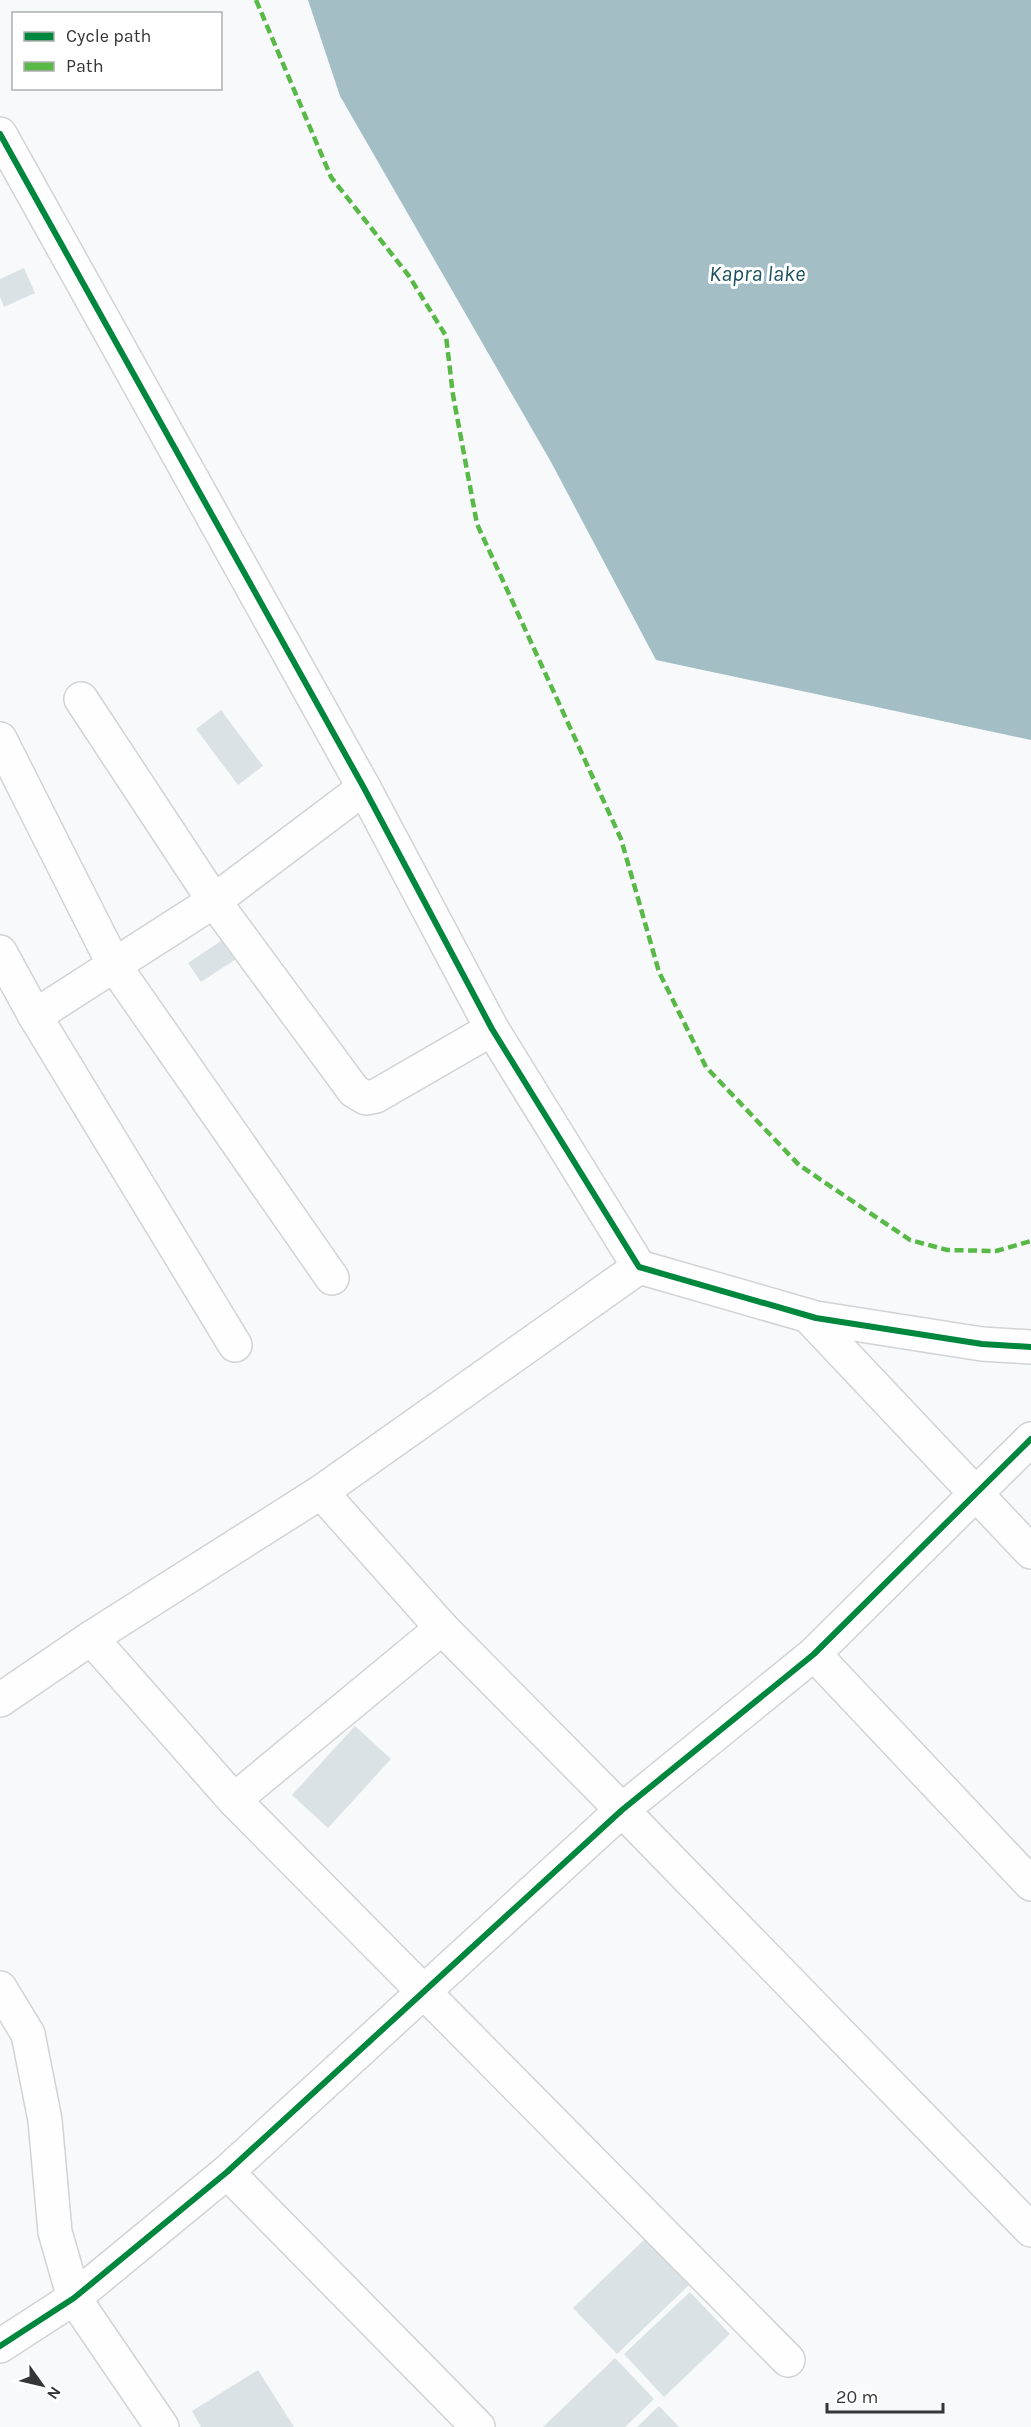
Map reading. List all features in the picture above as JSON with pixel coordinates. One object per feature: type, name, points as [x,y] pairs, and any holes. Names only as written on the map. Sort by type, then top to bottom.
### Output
[{"type":"street","points":[[0,134],[364,788],[492,1029],[639,1267],[808,1316],[857,1326],[982,1344],[1031,1347]]},
{"type":"street","points":[[81,699],[214,901],[354,1091],[366,1098],[376,1096],[492,1029]]},
{"type":"street","points":[[0,739],[114,965],[332,1278]]},
{"type":"street","points":[[35,1016],[214,901],[364,788]]},
{"type":"street","points":[[0,952],[35,1016],[235,1345]]},
{"type":"street","points":[[0,1700],[91,1638],[321,1492],[639,1267]]},
{"type":"street","points":[[808,1316],[1031,1552]]},
{"type":"street","points":[[0,2346],[74,2298],[227,2172],[622,1810],[814,1654],[1031,1439]]},
{"type":"street","points":[[321,1492],[442,1628],[1031,2230]]},
{"type":"street","points":[[234,1800],[442,1628]]},
{"type":"street","points":[[91,1638],[234,1800],[788,2360]]},
{"type":"street","points":[[814,1654],[1031,1884]]},
{"type":"street","points":[[0,1988],[28,2034],[45,2120],[55,2232],[74,2298],[162,2427]]},
{"type":"street","points":[[227,2172],[478,2427]]},
{"type":"water","name":"Kapra lake","points":[[308,0],[1031,0],[1031,740],[656,660],[551,462],[340,96]]},
{"type":"building","points":[[24,268],[35,293],[4,307],[0,297],[0,279]]},
{"type":"building","points":[[221,710],[263,766],[238,785],[196,729]]},
{"type":"building","points":[[224,939],[236,959],[201,982],[188,963]]},
{"type":"building","points":[[355,1726],[391,1759],[328,1828],[292,1795]]},
{"type":"building","points":[[645,2239],[689,2285],[617,2354],[573,2308]]},
{"type":"building","points":[[690,2292],[730,2334],[664,2397],[624,2354]]},
{"type":"building","points":[[615,2358],[654,2399],[625,2427],[543,2427]]},
{"type":"building","points":[[258,2370],[294,2427],[201,2427],[192,2411]]},
{"type":"building","points":[[659,2406],[679,2427],[637,2427]]},
{"type":"marked path","points":[[256,0],[331,177],[409,276],[446,336],[453,395],[477,524],[621,839],[659,972],[706,1067],[799,1165],[910,1240],[947,1250],[996,1251],[1031,1241]]},
{"type":"cycle path","points":[[0,134],[364,788],[492,1029],[639,1267],[816,1318],[982,1344],[1031,1347]]},
{"type":"cycle path","points":[[0,2346],[74,2298],[227,2172],[622,1810],[814,1654],[1031,1439]]}]
